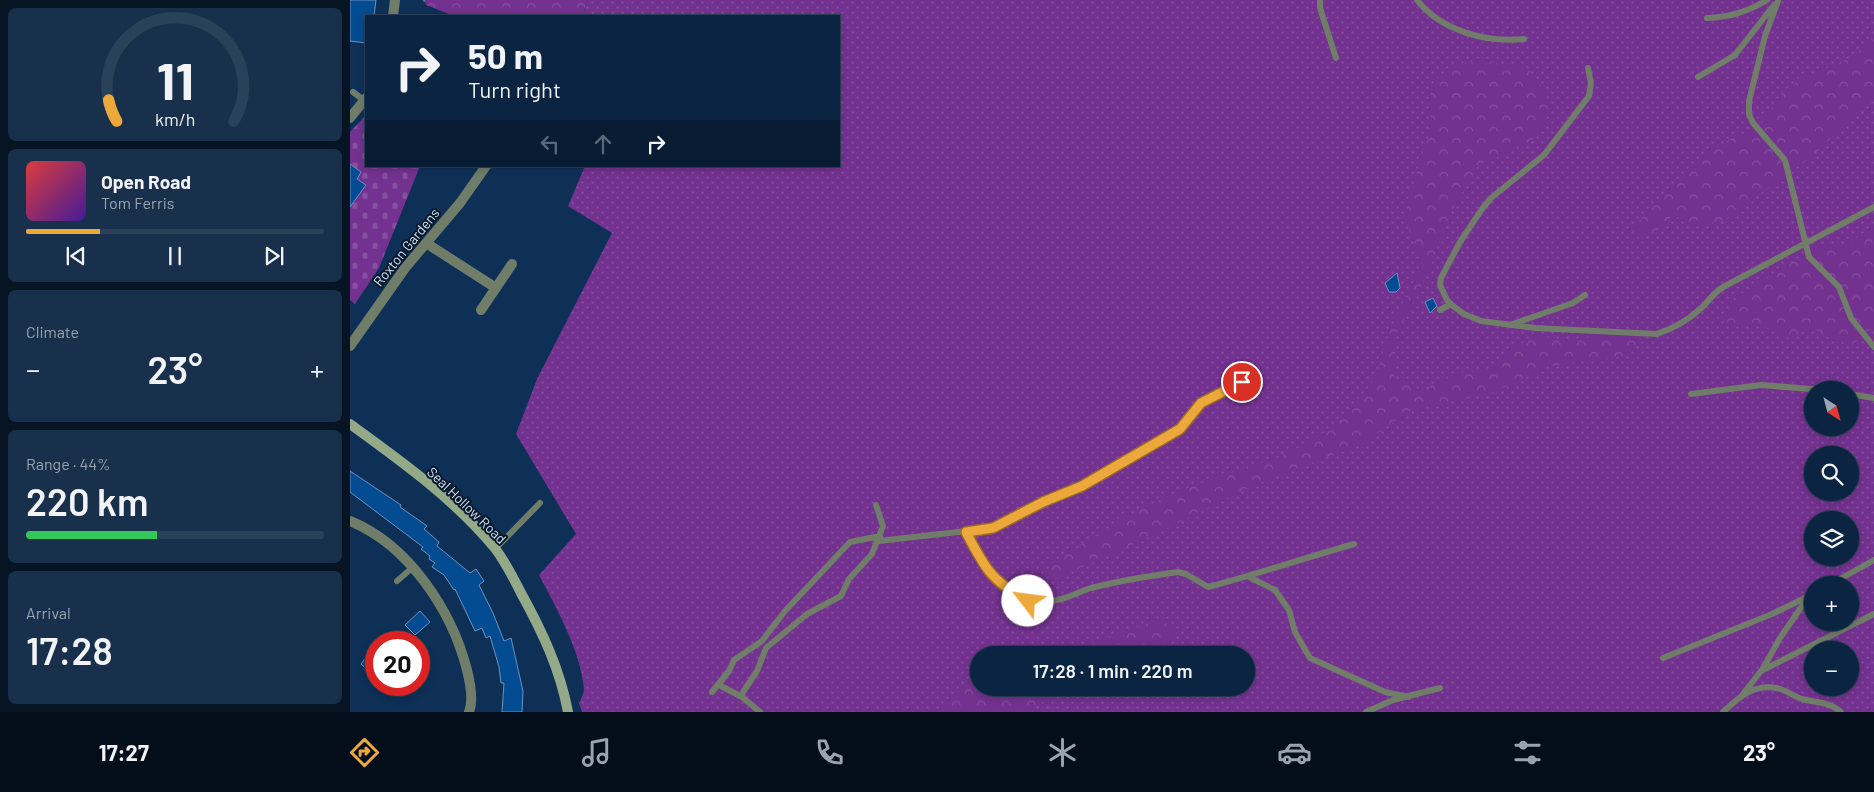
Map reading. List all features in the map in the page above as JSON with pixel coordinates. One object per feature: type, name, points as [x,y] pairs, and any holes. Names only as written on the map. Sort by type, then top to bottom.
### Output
[{"type":"main road","name":"Seal Hollow Road","points":[[350,424],[422,478],[469,521],[495,549],[544,634],[562,685],[568,712]]},
{"type":"street","points":[[393,15],[395,0]]},
{"type":"street","points":[[350,118],[365,100]]},
{"type":"street","name":"Roxton Gardens","points":[[350,346],[374,309],[485,167]]},
{"type":"street","points":[[426,243],[496,288]]},
{"type":"street","points":[[481,310],[512,264]]},
{"type":"street","points":[[350,521],[384,542],[412,568],[438,601],[456,636],[470,682],[469,712]]},
{"type":"lane","points":[[1320,0],[1320,8],[1336,58]]},
{"type":"lane","points":[[1418,0],[1423,8],[1444,22],[1474,34],[1500,41],[1524,39]]},
{"type":"lane","points":[[1707,18],[1730,17],[1767,0]]},
{"type":"lane","points":[[1698,77],[1734,55],[1778,0]]},
{"type":"lane","points":[[1778,0],[1765,36],[1749,101],[1749,114],[1753,123],[1785,160],[1809,257],[1832,277],[1839,287],[1851,318],[1874,347]]},
{"type":"lane","points":[[1588,68],[1592,83],[1589,96],[1544,155],[1491,198],[1460,242],[1441,278],[1440,285],[1451,304],[1471,318],[1509,325],[1657,334],[1670,329],[1698,311],[1714,292],[1873,207]]},
{"type":"lane","points":[[353,92],[365,98]]},
{"type":"lane","points":[[1509,325],[1573,303],[1585,295]]},
{"type":"lane","points":[[1440,310],[1451,304]]},
{"type":"lane","points":[[712,692],[734,660],[762,641],[785,611],[850,542],[993,528],[1043,502],[1082,486],[1180,429],[1201,403],[1242,382]]},
{"type":"lane","points":[[1690,394],[1761,385],[1804,388]]},
{"type":"lane","points":[[1859,396],[1874,398]]},
{"type":"lane","points":[[495,549],[540,503]]},
{"type":"lane","points":[[742,697],[743,692],[757,671],[766,648],[807,614],[841,596],[849,579],[867,560],[883,526],[876,504]]},
{"type":"lane","points":[[966,532],[984,568],[1008,590],[1028,601],[1053,601],[1091,588],[1171,573],[1186,574],[1208,587],[1354,544]]},
{"type":"lane","points":[[1845,576],[1874,560]]},
{"type":"lane","points":[[397,581],[412,568]]},
{"type":"lane","points":[[1249,576],[1275,590],[1289,610],[1295,632],[1310,658],[1385,692],[1409,697]]},
{"type":"lane","points":[[1663,658],[1763,618],[1804,598]]},
{"type":"lane","points":[[1723,712],[1743,694],[1762,671],[1780,638],[1804,605]]},
{"type":"lane","points":[[1762,671],[1874,614]]},
{"type":"lane","points":[[719,683],[721,686],[742,697],[760,712]]},
{"type":"lane","points":[[1366,712],[1393,700],[1440,688]]},
{"type":"lane","points":[[1743,694],[1755,688],[1777,688],[1804,699],[1831,704],[1842,712]]},
{"type":"green space","points":[[425,0],[587,0],[583,15],[451,15],[426,5]]},
{"type":"green space","points":[[587,0],[1874,0],[1874,712],[582,712],[579,703],[584,689],[578,660],[567,630],[539,575],[576,534],[516,434],[537,379],[612,233],[568,206],[585,167],[840,167],[840,15],[583,15]]},
{"type":"green space","points":[[1874,34],[1874,94],[1815,154],[1724,220],[1696,226],[1673,215],[1655,233],[1641,236],[1633,227],[1701,160],[1725,142],[1750,132],[1759,126],[1784,91],[1799,81],[1848,58],[1868,43]]},
{"type":"green space","points":[[1476,59],[1505,65],[1525,65],[1543,88],[1552,110],[1533,139],[1511,151],[1479,164],[1451,212],[1427,275],[1396,335],[1394,375],[1420,393],[1452,373],[1485,371],[1503,355],[1536,335],[1569,342],[1622,330],[1645,338],[1629,355],[1549,366],[1492,393],[1412,410],[1361,444],[1254,485],[1139,542],[1051,581],[1051,563],[1126,518],[1173,494],[1283,455],[1308,443],[1331,428],[1352,408],[1374,378],[1395,320],[1423,265],[1405,220],[1421,156],[1429,136],[1431,85],[1448,68]]},
{"type":"green space","points":[[365,116],[365,167],[420,167],[379,268],[355,304],[350,300],[350,132]]},
{"type":"green space","points":[[1874,224],[1874,327],[1852,345],[1831,339],[1813,328],[1789,338],[1761,325],[1726,326],[1726,319],[1733,299],[1822,244],[1847,246]]},
{"type":"green space","points":[[1161,619],[1176,633],[1159,646],[1082,646]]},
{"type":"green space","points":[[970,685],[970,696],[1052,696],[1025,712],[926,712],[944,709]]},
{"type":"building","points":[[350,0],[376,0],[374,15],[365,15],[365,43],[350,41]]},
{"type":"building","points":[[350,164],[361,172],[357,179],[366,185],[350,207]]},
{"type":"building","points":[[1397,273],[1400,288],[1396,292],[1389,292],[1385,283]]},
{"type":"building","points":[[1433,298],[1437,306],[1430,313],[1425,302]]},
{"type":"building","points":[[350,471],[401,505],[400,507],[427,526],[424,529],[439,542],[437,546],[470,573],[476,569],[484,581],[479,585],[504,641],[511,638],[523,691],[522,712],[502,712],[504,683],[501,683],[499,667],[490,636],[486,638],[482,628],[475,631],[455,589],[444,575],[432,567],[435,563],[421,549],[423,547],[350,492]]},
{"type":"building","points":[[420,611],[430,622],[420,631],[411,631],[405,625]]},
{"type":"building","points":[[365,659],[365,667],[361,664]]},
{"type":"route","points":[[1028,601],[1008,590],[984,568],[966,532],[993,528],[1043,502],[1082,486],[1180,429],[1201,403],[1242,382]]}]
